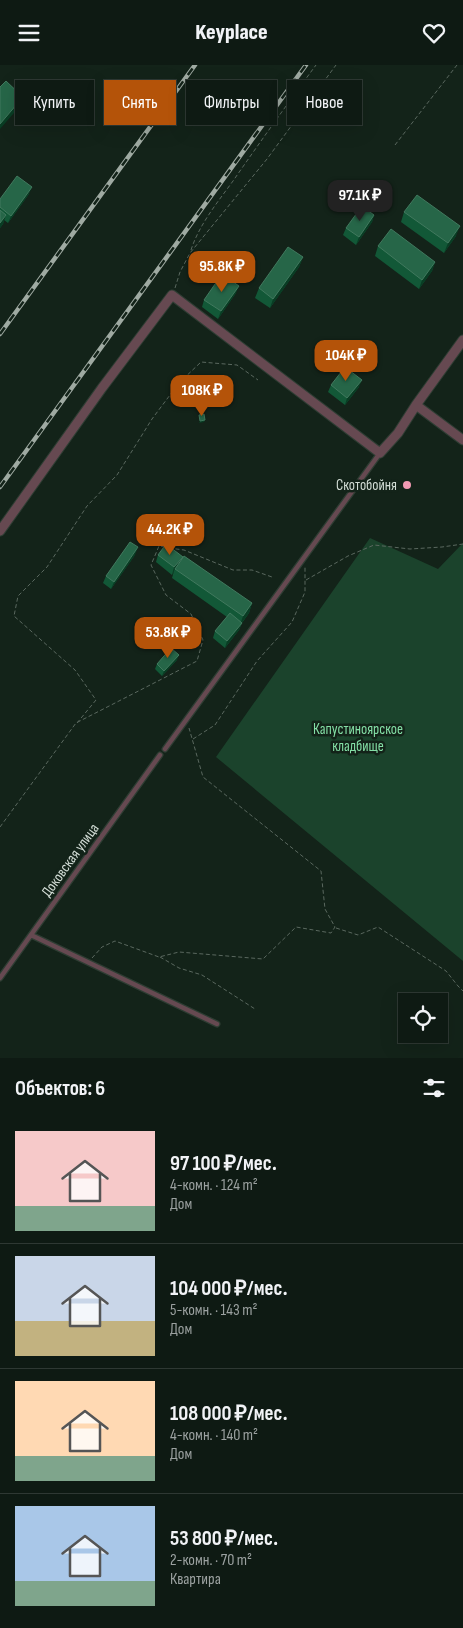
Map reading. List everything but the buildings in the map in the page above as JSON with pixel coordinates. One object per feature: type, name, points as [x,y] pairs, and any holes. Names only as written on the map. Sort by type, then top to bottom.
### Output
[{"type":"street","points":[[0,531],[172,295],[380,453],[398,433],[463,340]]},
{"type":"street","points":[[416,405],[463,440]]},
{"type":"lane","points":[[165,749],[380,453]]},
{"type":"lane","name":"Доковская улица","points":[[0,978],[160,755]]},
{"type":"lane","points":[[31,935],[217,1024]]},
{"type":"path","points":[[172,295],[194,240],[208,216],[316,65]]},
{"type":"path","points":[[190,253],[267,159],[336,65]]},
{"type":"path","points":[[395,145],[457,65]]},
{"type":"path","points":[[0,827],[96,700],[75,670],[14,616],[18,596],[47,567],[87,506],[117,475],[152,419],[173,390],[195,367],[201,363],[237,365],[258,380]]},
{"type":"path","points":[[305,581],[348,556],[374,545],[410,549],[463,544]]},
{"type":"path","points":[[77,723],[197,661],[203,641],[199,632],[190,615],[166,595],[151,565],[159,546],[184,550],[233,570],[252,570],[272,577]]},
{"type":"path","points":[[192,740],[215,725],[257,661],[292,622],[305,592],[305,557]]},
{"type":"path","points":[[187,719],[203,777],[321,871],[324,909],[335,927],[358,935],[378,927],[446,971],[463,991]]},
{"type":"path","points":[[159,957],[179,952],[263,959],[296,927],[331,933],[335,927]]},
{"type":"path","points":[[88,962],[102,947],[115,941],[159,957],[179,968],[202,975],[255,1009]]},
{"type":"green space","name":"Капустиноярское кладбище","points":[[370,538],[438,569],[463,543],[463,961],[216,757]]},
{"type":"railway","points":[[0,334],[195,65]]},
{"type":"railway","points":[[0,487],[306,65]]},
{"type":"place","name":"Скотобойня","points":[[407,485]]}]
